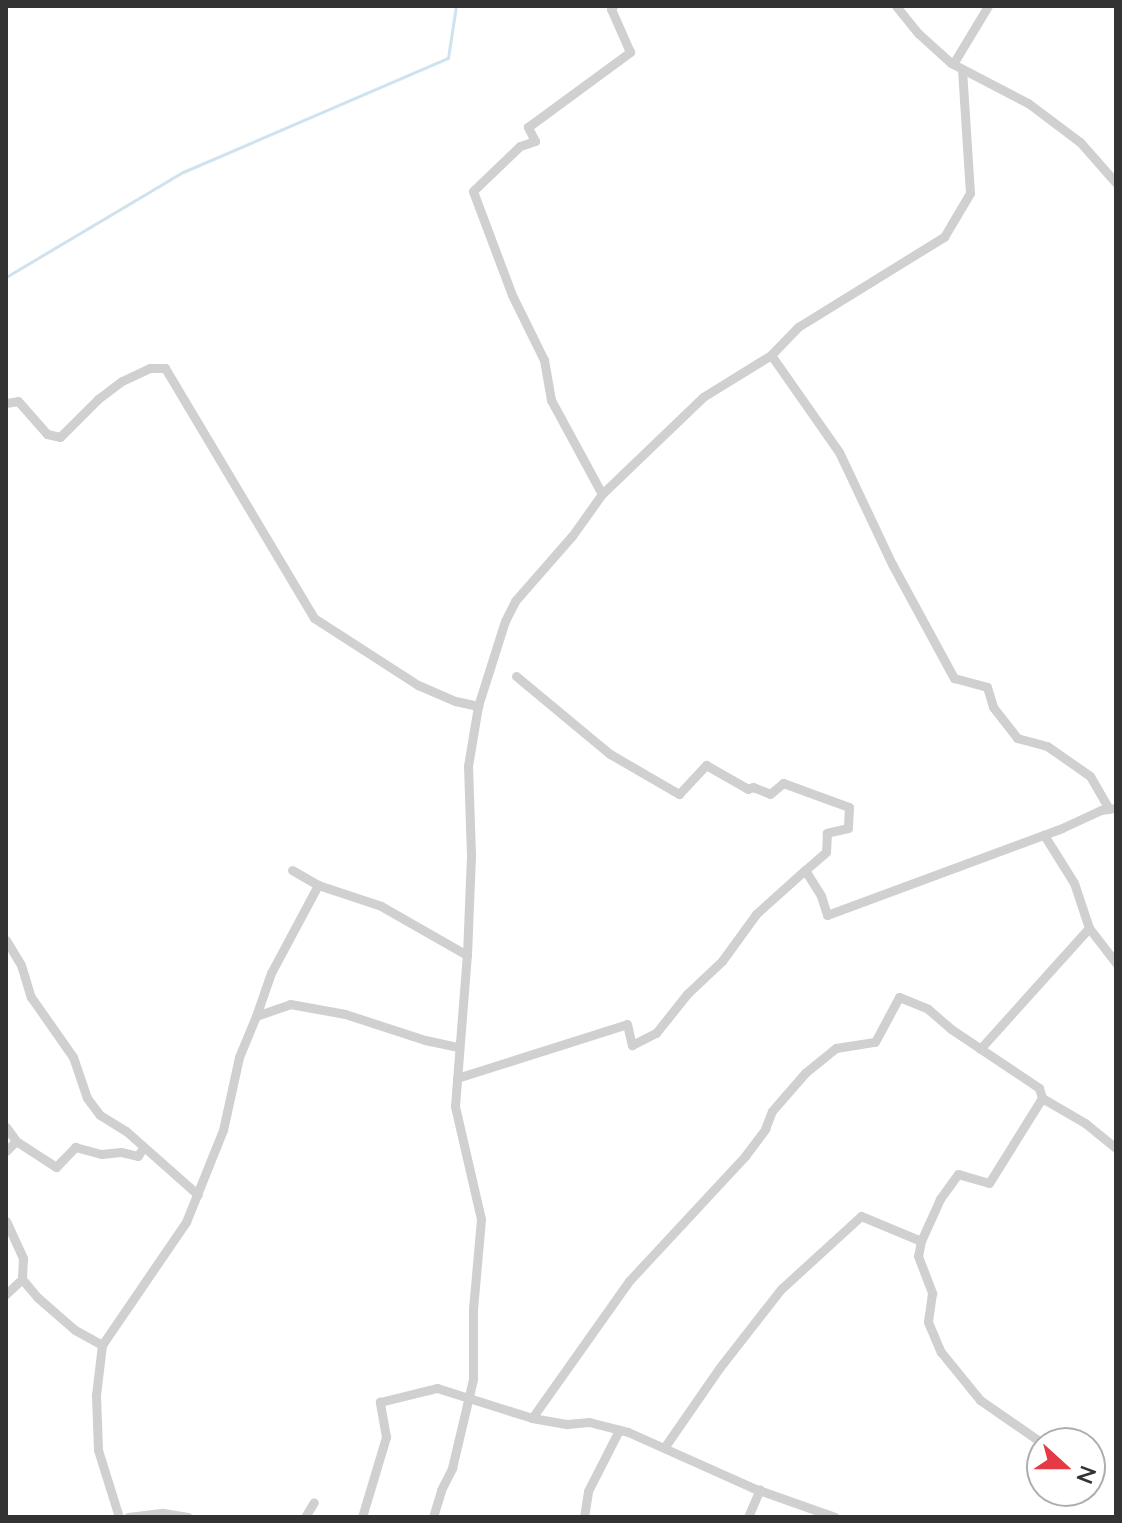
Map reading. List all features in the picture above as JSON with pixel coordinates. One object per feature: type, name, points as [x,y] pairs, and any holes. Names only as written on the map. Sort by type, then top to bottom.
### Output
[{"type":"street","points":[[602,494],[551,400],[544,360],[512,295],[473,191],[520,146],[535,141],[528,127],[630,52],[611,9],[613,6]]},
{"type":"street","points":[[896,6],[919,34],[958,67],[1028,103],[1080,142],[1116,183]]},
{"type":"street","points":[[433,1517],[452,1468],[470,1399],[473,1309],[481,1219],[456,1115],[471,855],[468,766],[478,706],[505,621],[515,601],[565,544],[602,494],[703,397],[771,355],[798,327],[932,246],[953,225],[970,193],[967,131],[958,67],[988,6]]},
{"type":"street","points":[[960,86],[975,77]]},
{"type":"street","points":[[771,355],[839,452],[892,564],[954,678],[987,687],[993,707],[1017,738],[1047,746],[1090,776],[1113,809],[827,915],[821,896],[805,870]]},
{"type":"street","points":[[6,403],[19,402],[47,434],[60,437],[122,381],[150,368],[165,368],[314,618],[418,685],[455,701],[478,706]]},
{"type":"street","points":[[457,1078],[627,1024],[632,1045],[656,1033],[687,994],[722,961],[756,914],[826,852],[827,833],[848,828],[849,807],[783,783],[770,794],[753,787],[748,789],[706,765],[679,794],[610,754],[516,676]]},
{"type":"street","points":[[1044,835],[1074,883],[1089,928],[1116,963]]},
{"type":"street","points":[[292,870],[318,885],[381,906],[467,955]]},
{"type":"street","points":[[119,1517],[98,1450],[96,1395],[102,1345],[186,1222],[223,1130],[239,1057],[271,973],[318,885]]},
{"type":"street","points":[[980,1049],[1089,928]]},
{"type":"street","points":[[6,940],[21,965],[31,997],[73,1057],[87,1098],[100,1115],[126,1131],[142,1149],[198,1195]]},
{"type":"street","points":[[532,1418],[629,1281],[745,1156],[765,1129],[772,1111],[836,1048],[875,1042],[899,997],[928,1009],[980,1049],[1039,1088],[1042,1098],[1085,1123],[1116,1148]]},
{"type":"street","points":[[256,1016],[290,1004],[345,1014],[458,1047]]},
{"type":"street","points":[[1026,1432],[980,1400],[941,1352],[928,1322],[932,1293],[918,1256],[921,1241],[940,1199],[958,1174],[989,1183],[1042,1098]]},
{"type":"street","points":[[6,1127],[16,1141],[56,1167],[75,1147],[101,1154],[121,1152],[138,1156],[142,1149]]},
{"type":"street","points":[[6,1151],[16,1141]]},
{"type":"street","points":[[664,1448],[720,1367],[781,1289],[861,1216],[921,1241]]},
{"type":"street","points":[[6,1221],[23,1258],[22,1279],[37,1297],[75,1330],[102,1345]]},
{"type":"street","points":[[6,1294],[22,1279]]},
{"type":"street","points":[[362,1517],[386,1437],[380,1402],[437,1388],[532,1418],[567,1424],[589,1422],[618,1432],[628,1432],[760,1489],[835,1517]]},
{"type":"street","points":[[584,1517],[588,1491],[618,1432]]},
{"type":"street","points":[[748,1517],[760,1489]]},
{"type":"street","points":[[305,1517],[314,1502]]},
{"type":"street","points":[[128,1517],[163,1513],[188,1517]]},
{"type":"waterway","points":[[6,277],[183,172],[448,58],[456,6]]}]
